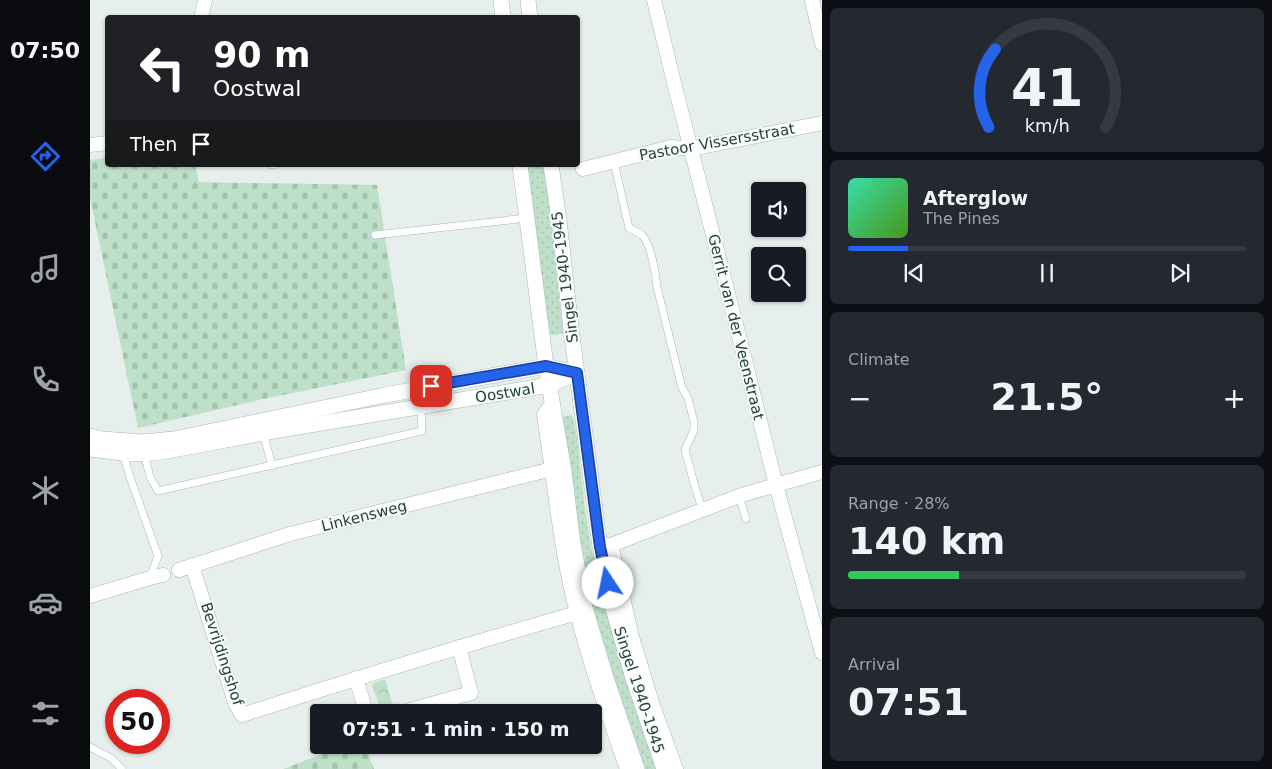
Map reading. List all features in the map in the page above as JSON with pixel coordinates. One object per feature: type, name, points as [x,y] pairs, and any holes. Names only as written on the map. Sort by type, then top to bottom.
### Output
[{"type":"main road","points":[[501,0],[503,15]]},
{"type":"main road","points":[[528,0],[530,15]]},
{"type":"main road","name":"Singel 1940-1945","points":[[520,167],[546,366],[564,471],[573,544],[585,608],[607,681],[637,769]]},
{"type":"main road","name":"Singel 1940-1945","points":[[551,167],[577,373],[606,546],[611,601],[632,675],[664,769]]},
{"type":"main road","name":"Oostwal","points":[[90,449],[123,453],[155,453],[196,446],[402,391],[546,366],[577,373]]},
{"type":"main road","name":"Oostwal","points":[[90,436],[102,439],[142,442],[365,416],[549,385],[577,373]]},
{"type":"street","points":[[202,15],[205,0]]},
{"type":"street","name":"Gerrit van der Veenstraat","points":[[654,0],[776,485],[816,610],[822,653]]},
{"type":"street","points":[[812,0],[822,44]]},
{"type":"street","name":"Pastoor Vissersstraat","points":[[583,169],[670,147],[691,149],[822,123]]},
{"type":"street","points":[[90,145],[105,143]]},
{"type":"street","name":"Singel 1940-1945","points":[[552,403],[544,415],[566,569],[600,691],[627,769]]},
{"type":"street","name":"Linkensweg","points":[[179,570],[290,534],[552,469]]},
{"type":"street","points":[[606,546],[739,496],[822,472]]},
{"type":"street","name":"Singel 1940-1945","points":[[606,546],[653,706],[676,769]]},
{"type":"street","name":"Bevrijdingshof","points":[[192,565],[235,703],[242,715],[458,647],[577,614]]},
{"type":"street","points":[[90,596],[156,576]]},
{"type":"street","points":[[432,704],[471,693],[458,647]]},
{"type":"street","points":[[356,678],[364,704]]},
{"type":"lane","points":[[614,162],[629,228],[642,235],[648,244],[682,388],[688,398],[694,430],[686,450],[702,509]]},
{"type":"lane","points":[[375,235],[526,218]]},
{"type":"lane","points":[[144,453],[150,477],[158,491],[422,431],[421,406]]},
{"type":"lane","points":[[262,427],[272,466]]},
{"type":"lane","points":[[123,453],[158,556],[156,576]]},
{"type":"lane","points":[[739,496],[746,519]]},
{"type":"lane","points":[[90,747],[111,758],[122,769]]},
{"type":"green space","points":[[105,158],[105,167],[195,167],[199,182],[377,185],[406,370],[268,398],[138,428],[90,198],[90,160]]},
{"type":"green space","points":[[526,167],[546,167],[563,333],[550,334]]},
{"type":"green space","points":[[572,415],[590,543],[659,769],[642,769],[589,603],[561,417]]},
{"type":"green space","points":[[385,679],[393,704],[379,704],[372,685]]},
{"type":"green space","points":[[322,754],[368,754],[374,769],[283,769]]},
{"type":"route","points":[[431,386],[546,366],[577,373],[600,547],[608,583]]}]
